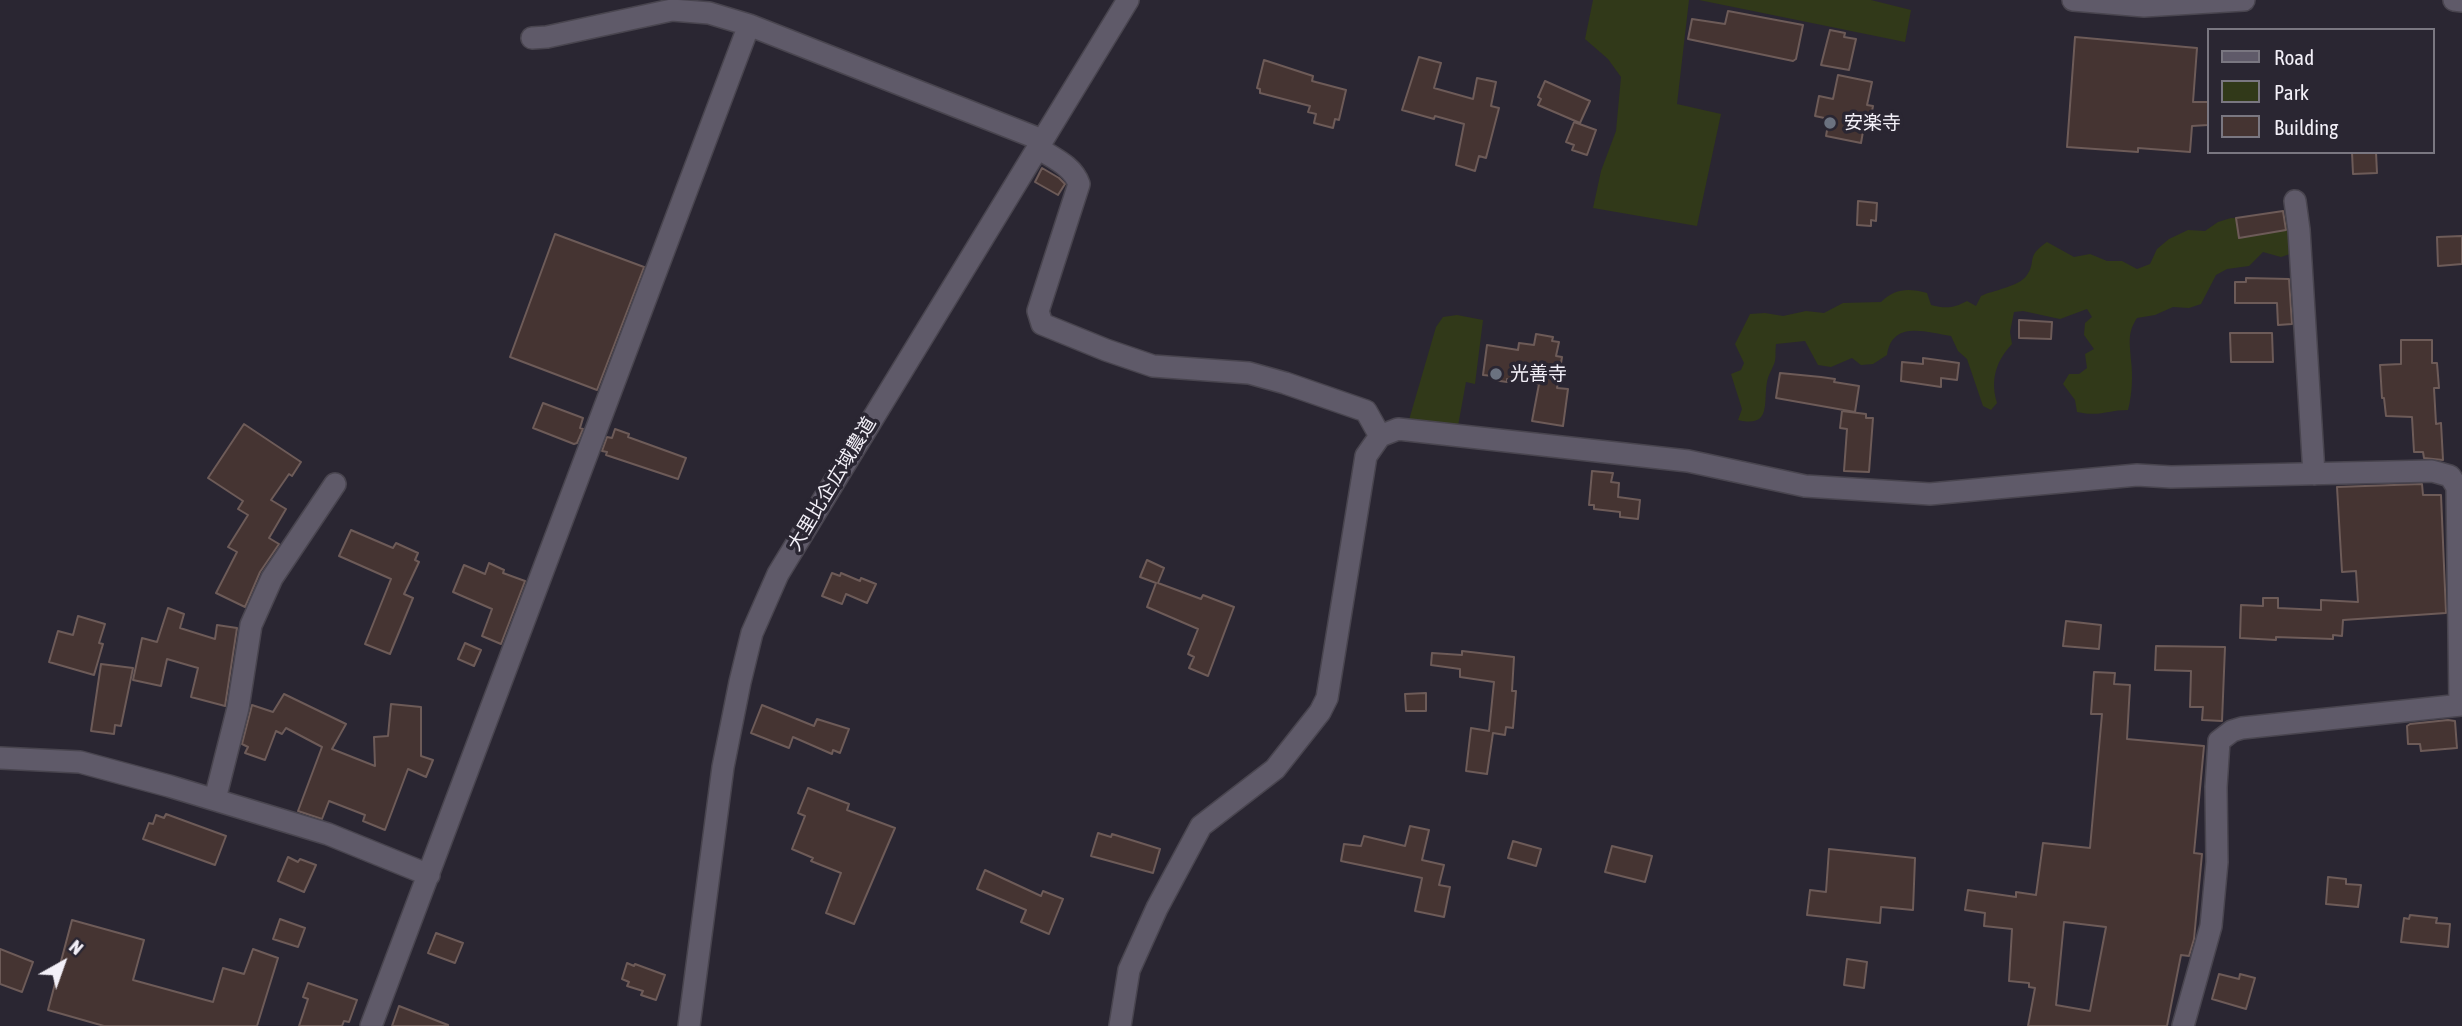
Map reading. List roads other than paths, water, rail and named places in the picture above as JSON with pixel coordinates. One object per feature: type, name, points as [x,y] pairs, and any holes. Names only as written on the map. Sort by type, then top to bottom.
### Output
[{"type":"street","name":"大里比企広域農道","points":[[689,1026],[723,767],[752,633],[778,574],[1128,0]]},
{"type":"street","points":[[2073,0],[2144,6],[2244,0]]},
{"type":"street","points":[[2454,0],[2462,2]]},
{"type":"street","points":[[532,38],[672,10],[709,13],[749,25],[1040,144],[1070,168],[1079,184],[1038,311],[1042,324],[1153,366],[1249,373],[1284,383],[1366,411],[1380,436]]},
{"type":"street","points":[[371,1026],[749,25]]},
{"type":"street","points":[[2295,201],[2314,474]]},
{"type":"street","points":[[1120,1026],[1129,970],[1157,908],[1201,826],[1275,769],[1320,712],[1326,698],[1339,634],[1366,456],[1380,436],[1398,429],[1688,461],[1805,486],[1930,494],[2137,475],[2171,477],[2432,471],[2450,476],[2457,487],[2461,705],[2242,727],[2219,741],[2216,787],[2217,862],[2211,926],[2183,1026]]},
{"type":"street","points":[[215,799],[238,708],[251,625],[272,578],[335,484]]},
{"type":"street","points":[[0,758],[80,761],[328,834],[429,875]]},
{"type":"place","name":"安楽寺","points":[[1830,123]]},
{"type":"place","name":"光善寺","points":[[1496,374]]}]
